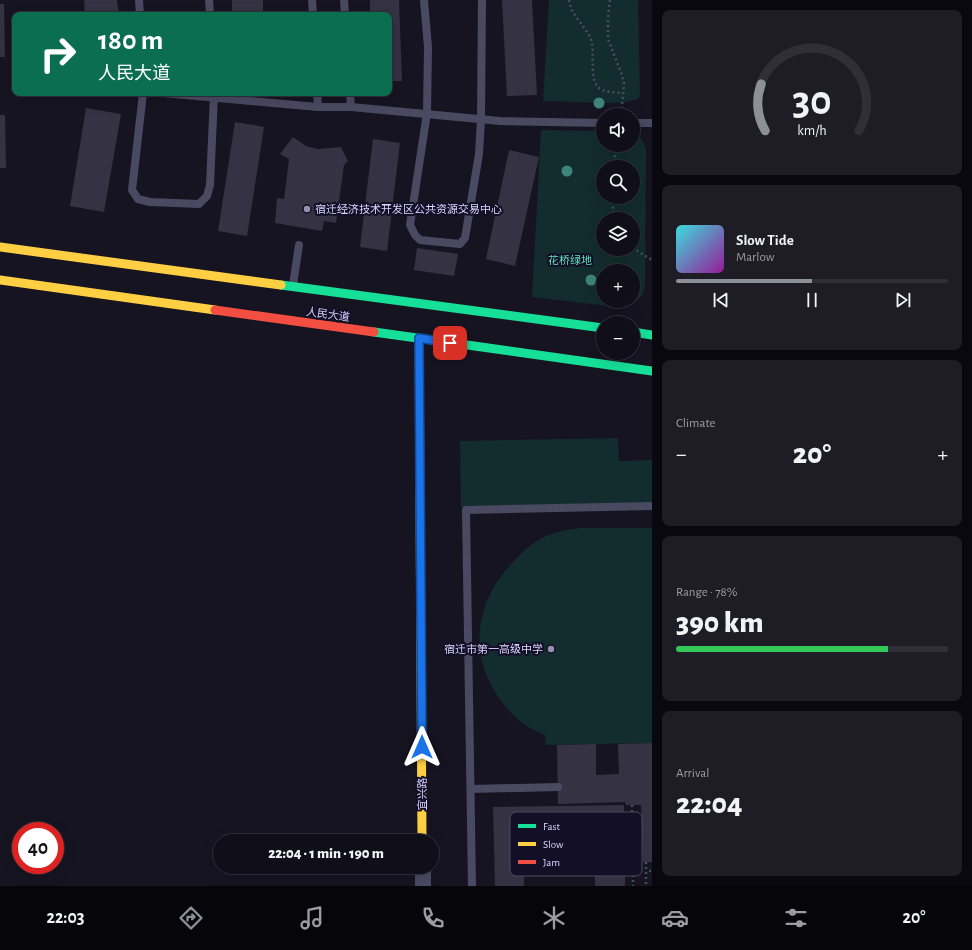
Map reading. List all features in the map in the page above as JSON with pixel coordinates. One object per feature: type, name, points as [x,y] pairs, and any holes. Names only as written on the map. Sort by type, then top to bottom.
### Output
[{"type":"main road","points":[[0,247],[596,327]]},
{"type":"main road","name":"人民大道","points":[[0,280],[652,371]]},
{"type":"main road","points":[[640,333],[652,334]]},
{"type":"main road","name":"宜兴路","points":[[419,338],[422,834]]},
{"type":"street","points":[[423,874],[423,886]]},
{"type":"lane","points":[[139,0],[140,12]]},
{"type":"lane","points":[[209,0],[210,12]]},
{"type":"lane","points":[[312,0],[313,12]]},
{"type":"lane","points":[[344,0],[345,12]]},
{"type":"lane","points":[[424,0],[428,47],[427,113],[410,225],[414,235],[420,240],[460,244],[465,238],[479,154],[481,119],[482,0]]},
{"type":"lane","points":[[143,96],[132,190],[138,199],[150,202],[199,204],[207,196],[210,185],[214,96]]},
{"type":"lane","points":[[222,96],[318,108],[351,107],[508,121],[596,123]]},
{"type":"lane","points":[[317,96],[318,108]]},
{"type":"lane","points":[[350,96],[351,107]]},
{"type":"lane","points":[[640,123],[652,123]]},
{"type":"lane","points":[[293,286],[299,245]]},
{"type":"lane","points":[[472,886],[466,510],[652,506]]},
{"type":"lane","points":[[471,789],[558,787]]},
{"type":"path","points":[[569,0],[570,6],[592,42],[596,85],[602,90],[623,93]]},
{"type":"path","points":[[610,0],[608,39],[624,84],[622,108]]},
{"type":"path","points":[[640,253],[652,260]]},
{"type":"path","points":[[632,805],[632,812]]},
{"type":"path","points":[[646,862],[646,886]]},
{"type":"green space","points":[[549,0],[638,0],[640,95],[638,99],[613,103],[543,101]]},
{"type":"green space","name":"花桥绿地","points":[[541,130],[596,131],[596,152],[640,152],[640,137],[646,148],[645,287],[640,298],[640,264],[596,264],[596,305],[532,297]]},
{"type":"green space","points":[[618,438],[619,461],[652,460],[652,503],[461,507],[460,441]]},
{"type":"green space","points":[[581,528],[652,528],[652,743],[546,745],[545,735],[525,725],[514,716],[499,698],[489,680],[482,662],[480,643],[481,625],[485,607],[493,589],[503,573],[524,551],[543,537],[554,533]]},
{"type":"building","points":[[84,0],[117,0],[119,12],[85,12]]},
{"type":"building","points":[[232,0],[263,0],[263,12],[232,12]]},
{"type":"building","points":[[370,0],[399,0],[402,81],[392,81],[392,12],[370,12]]},
{"type":"building","points":[[502,0],[532,0],[537,95],[507,96]]},
{"type":"building","points":[[0,4],[4,4],[5,57],[0,57]]},
{"type":"building","points":[[86,108],[121,114],[104,212],[70,206]]},
{"type":"building","points":[[0,115],[5,115],[6,168],[0,168]]},
{"type":"building","points":[[235,122],[264,127],[247,236],[218,231]]},
{"type":"building","points":[[293,137],[306,146],[318,149],[341,147],[348,161],[344,165],[336,223],[324,221],[322,231],[275,223],[277,198],[284,199],[289,159],[280,154]]},
{"type":"building","points":[[373,139],[400,143],[387,251],[360,247]]},
{"type":"building","points":[[509,150],[539,157],[515,266],[486,259]]},
{"type":"building","points":[[417,248],[458,254],[454,276],[414,270]]},
{"type":"building","points":[[652,743],[652,862],[643,862],[641,805],[626,805],[625,802],[558,804],[557,745],[596,744],[596,775],[619,774],[618,744]]},
{"type":"building","points":[[624,805],[624,812],[510,812],[510,876],[524,876],[524,886],[495,886],[493,807]]},
{"type":"building","points":[[595,876],[625,876],[625,886],[595,886]]},
{"type":"traffic: fast","points":[[281,285],[596,327]]},
{"type":"traffic: fast","points":[[374,332],[652,371]]},
{"type":"traffic: fast","points":[[640,333],[652,335]]},
{"type":"traffic: slow","points":[[0,247],[281,285]]},
{"type":"traffic: slow","points":[[0,280],[215,310]]},
{"type":"traffic: slow","points":[[420,495],[422,834]]},
{"type":"traffic: jam","points":[[215,310],[374,332]]},
{"type":"traffic: jam","points":[[419,339],[420,495]]},
{"type":"place","name":"宿迁经济技术开发区公共资源交易中心","points":[[307,209]]},
{"type":"place","name":"宿迁市第一高级中学","points":[[551,649]]},
{"type":"route","points":[[422,747],[419,338],[450,343]]}]
